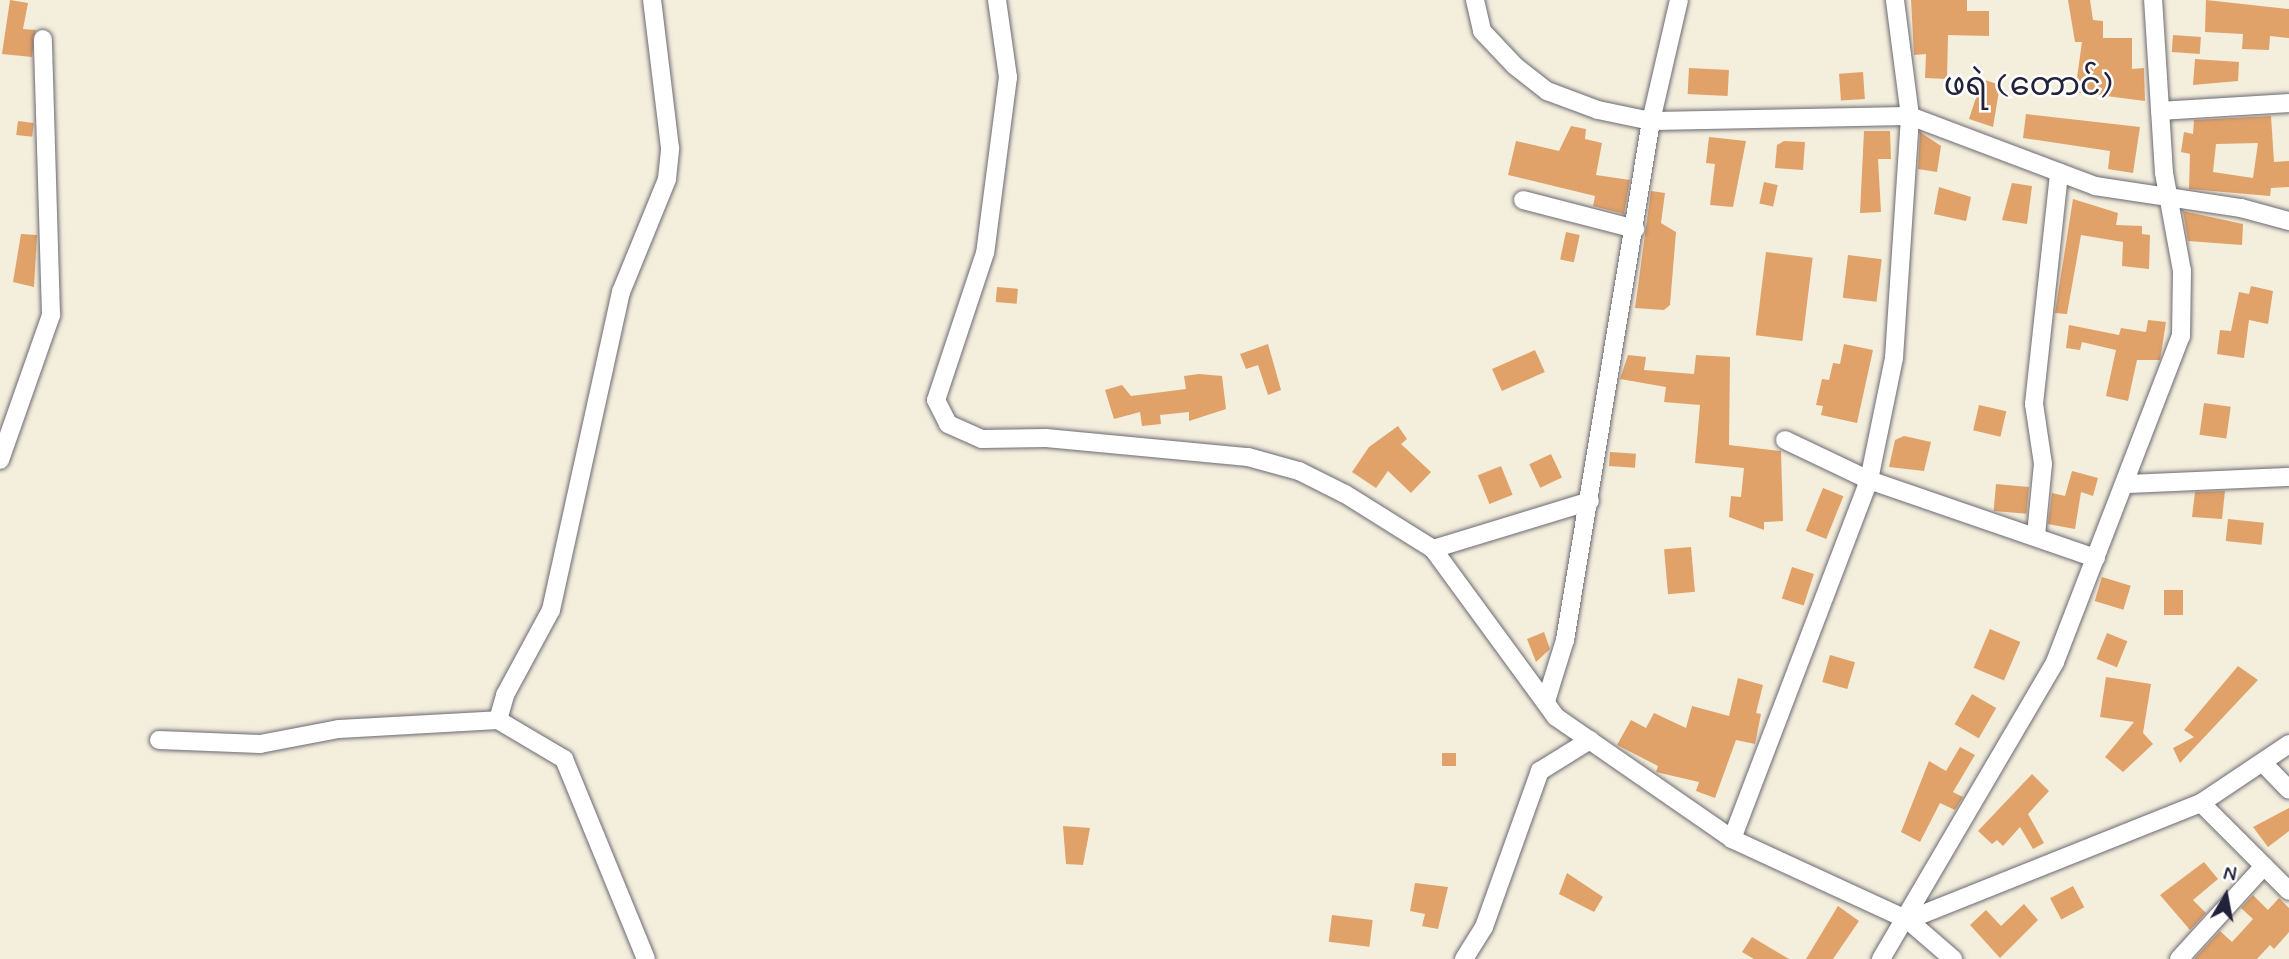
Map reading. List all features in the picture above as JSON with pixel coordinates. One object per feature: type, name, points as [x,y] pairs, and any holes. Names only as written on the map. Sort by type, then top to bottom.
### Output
[{"type":"street","points":[[498,720],[505,695],[551,610],[621,292],[667,179],[670,148],[652,0]]},
{"type":"street","points":[[997,0],[1007,77],[985,253],[936,400],[948,424],[982,439],[1046,438],[1248,457],[1299,471],[1433,549],[1546,701],[1590,740],[1732,839],[1908,920],[1953,959]]},
{"type":"street","points":[[1475,0],[1482,31],[1547,91],[1651,121],[1910,116],[2095,186],[2168,196],[2289,221]]},
{"type":"street","points":[[1546,701],[1565,640],[1651,121],[1678,0]]},
{"type":"street","points":[[1732,839],[1869,480],[1894,358],[1910,116],[1895,0]]},
{"type":"street","points":[[1881,959],[1908,920],[2055,662],[2182,336],[2182,271],[2168,196],[2153,0]]},
{"type":"street","points":[[0,460],[51,315],[43,39]]},
{"type":"street","points":[[2160,111],[2289,103]]},
{"type":"street","points":[[2036,536],[2043,464],[2034,404],[2059,172]]},
{"type":"street","points":[[1523,200],[1635,229]]},
{"type":"street","points":[[1785,440],[1869,480],[2096,558]]},
{"type":"street","points":[[2126,484],[2289,477]]},
{"type":"street","points":[[1433,549],[1590,501]]},
{"type":"street","points":[[159,740],[260,744],[339,729],[498,720],[564,759],[646,959]]},
{"type":"street","points":[[1464,959],[1504,877],[1522,807],[1540,771],[1590,740]]},
{"type":"street","points":[[1908,920],[2201,803],[2289,744]]},
{"type":"street","points":[[2263,762],[2289,790]]},
{"type":"street","points":[[2201,803],[2289,891]]},
{"type":"street","points":[[2179,959],[2264,866]]},
{"type":"building","points":[[10,0],[28,3],[23,29],[36,30],[32,57],[2,54]]},
{"type":"building","points":[[1911,0],[1967,0],[1967,11],[1989,11],[1989,36],[1948,35],[1947,79],[1925,78],[1926,54],[1914,55]]},
{"type":"building","points":[[2068,0],[2090,0],[2093,20],[2103,21],[2103,38],[2132,38],[2132,69],[2144,68],[2145,101],[2075,92],[2082,42],[2075,42]]},
{"type":"building","points":[[2206,0],[2289,9],[2289,38],[2270,36],[2269,50],[2242,49],[2243,34],[2205,32]]},
{"type":"building","points":[[2173,35],[2201,37],[2200,54],[2172,52]]},
{"type":"building","points":[[2195,59],[2239,62],[2238,81],[2193,85]]},
{"type":"building","points":[[1689,68],[1729,70],[1728,96],[1688,94]]},
{"type":"building","points":[[1863,72],[1865,99],[1841,101],[1839,74]]},
{"type":"building","points":[[1982,79],[2000,85],[1993,127],[1969,119]]},
{"type":"building","points":[[2026,114],[2140,127],[2133,173],[2108,169],[2110,151],[2023,138]]},
{"type":"building","points":[[2271,116],[2274,162],[2289,161],[2289,187],[2271,188],[2270,196],[2189,189],[2190,154],[2181,152],[2184,132],[2193,134],[2194,120]],"holes":[[[2258,143],[2253,178],[2213,172],[2216,144]]]},
{"type":"building","points":[[18,121],[34,123],[32,137],[16,135]]},
{"type":"building","points":[[1571,126],[1586,129],[1585,139],[1602,143],[1596,175],[1630,180],[1624,214],[1593,206],[1595,196],[1508,175],[1516,141],[1559,151]]},
{"type":"building","points":[[1864,131],[1890,131],[1891,159],[1878,159],[1881,212],[1860,213]]},
{"type":"building","points":[[1920,132],[1941,146],[1937,172],[1918,169]]},
{"type":"building","points":[[1709,137],[1746,141],[1733,207],[1710,205],[1715,164],[1706,163]]},
{"type":"building","points":[[1784,141],[1805,142],[1803,170],[1775,168],[1777,145]]},
{"type":"building","points":[[1764,182],[1778,185],[1773,206],[1759,204]]},
{"type":"building","points":[[2012,183],[2032,186],[2027,224],[2002,220]]},
{"type":"building","points":[[1939,187],[1971,197],[1966,221],[1934,214]]},
{"type":"building","points":[[1651,191],[1665,193],[1661,223],[1676,232],[1670,305],[1664,310],[1635,308]]},
{"type":"building","points":[[2073,199],[2118,213],[2116,225],[2142,226],[2142,234],[2150,235],[2149,269],[2122,266],[2123,242],[2081,235],[2067,314],[2055,313]]},
{"type":"building","points":[[2183,211],[2243,224],[2242,245],[2188,241]]},
{"type":"building","points":[[1566,232],[1580,235],[1574,262],[1560,259]]},
{"type":"building","points":[[21,234],[37,235],[34,287],[13,282]]},
{"type":"building","points":[[1766,252],[1813,258],[1802,341],[1756,335]]},
{"type":"building","points":[[1848,255],[1882,259],[1877,302],[1843,298]]},
{"type":"building","points":[[2251,286],[2273,291],[2268,324],[2249,320],[2244,358],[2217,354],[2220,330],[2231,331],[2239,292],[2249,294]]},
{"type":"building","points":[[997,287],[1018,289],[1017,304],[996,302]]},
{"type":"building","points":[[2148,320],[2166,322],[2160,360],[2137,360],[2128,401],[2106,396],[2116,350],[2082,342],[2080,350],[2066,348],[2069,325],[2119,335],[2121,328],[2146,332]]},
{"type":"building","points":[[1268,344],[1281,390],[1268,395],[1258,365],[1246,369],[1240,354]]},
{"type":"building","points":[[1844,344],[1873,350],[1857,423],[1821,415],[1823,406],[1816,405],[1822,379],[1829,380],[1833,363],[1840,364]]},
{"type":"building","points":[[1535,350],[1545,372],[1502,391],[1492,369]]},
{"type":"building","points":[[1628,355],[1646,357],[1644,370],[1694,374],[1696,355],[1730,357],[1729,445],[1781,451],[1783,521],[1764,522],[1764,530],[1729,517],[1731,496],[1741,497],[1744,468],[1695,463],[1700,405],[1664,402],[1666,387],[1620,379]]},
{"type":"building","points":[[1184,376],[1222,376],[1226,409],[1189,421],[1189,412],[1160,415],[1161,424],[1142,426],[1140,412],[1114,419],[1105,390],[1122,385],[1131,396],[1186,389]]},
{"type":"building","points":[[2204,403],[2231,407],[2226,438],[2200,435]]},
{"type":"building","points":[[1979,405],[2006,411],[2000,437],[1973,430]]},
{"type":"building","points":[[1398,426],[1407,439],[1401,444],[1431,472],[1411,493],[1388,471],[1376,488],[1352,472],[1369,447]]},
{"type":"building","points":[[1904,436],[1931,442],[1924,471],[1889,467],[1895,440]]},
{"type":"building","points":[[1610,452],[1636,454],[1635,468],[1609,466]]},
{"type":"building","points":[[1551,454],[1562,478],[1540,488],[1529,464]]},
{"type":"building","points":[[1501,466],[1513,495],[1489,504],[1478,475]]},
{"type":"building","points":[[2072,471],[2098,478],[2093,496],[2081,492],[2075,529],[2048,524],[2052,493],[2065,496]]},
{"type":"building","points":[[1996,484],[2029,487],[2027,514],[1994,511]]},
{"type":"building","points":[[1823,488],[1843,496],[1826,539],[1806,531]]},
{"type":"building","points":[[2225,491],[2222,519],[2192,517],[2195,492]]},
{"type":"building","points":[[2228,519],[2264,523],[2262,545],[2226,541]]},
{"type":"building","points":[[1691,547],[1695,592],[1668,594],[1664,549]]},
{"type":"building","points":[[1792,567],[1814,574],[1804,605],[1782,598]]},
{"type":"building","points":[[2102,577],[2131,586],[2123,610],[2095,601]]},
{"type":"building","points":[[2164,590],[2183,590],[2183,615],[2164,615]]},
{"type":"building","points":[[1990,629],[2020,642],[2004,681],[1974,668]]},
{"type":"building","points":[[1544,632],[1550,649],[1536,662],[1527,639]]},
{"type":"building","points":[[2107,633],[2127,641],[2117,667],[2097,659]]},
{"type":"building","points":[[1830,655],[1855,662],[1847,689],[1822,682]]},
{"type":"building","points":[[2238,666],[2258,680],[2180,763],[2173,748],[2194,737],[2184,730]]},
{"type":"building","points":[[2106,677],[2151,684],[2143,733],[2153,744],[2123,772],[2105,757],[2134,722],[2100,717]]},
{"type":"building","points":[[1738,678],[1763,685],[1756,713],[1761,714],[1755,744],[1736,740],[1715,798],[1696,791],[1699,782],[1656,772],[1658,766],[1617,745],[1631,720],[1646,728],[1654,713],[1686,728],[1692,706],[1729,716]]},
{"type":"building","points":[[1972,694],[1996,708],[1979,738],[1954,724]]},
{"type":"building","points":[[1960,747],[1975,755],[1953,792],[1963,797],[1955,810],[1940,803],[1920,842],[1901,832],[1929,761],[1946,771]]},
{"type":"building","points":[[1442,753],[1456,753],[1456,766],[1442,766]]},
{"type":"building","points":[[2032,774],[2049,791],[2028,814],[2044,843],[2033,849],[2020,827],[2003,846],[1997,840],[1992,844],[1978,831]]},
{"type":"building","points":[[2289,808],[2289,831],[2268,847],[2253,827]]},
{"type":"building","points":[[1063,826],[1090,828],[1083,865],[1066,864]]},
{"type":"building","points":[[2204,862],[2218,879],[2193,900],[2206,913],[2190,930],[2160,895]]},
{"type":"building","points":[[1567,873],[1603,897],[1594,912],[1559,894]]},
{"type":"building","points":[[1415,883],[1448,887],[1438,929],[1422,926],[1425,914],[1410,911]]},
{"type":"building","points":[[2073,886],[2084,907],[2061,919],[2050,898]]},
{"type":"building","points":[[2253,895],[2268,910],[2279,898],[2289,908],[2289,932],[2274,949],[2270,945],[2257,959],[2194,959],[2220,931],[2232,942],[2253,919],[2241,908]]},
{"type":"building","points":[[2024,904],[2038,920],[2000,958],[1970,925],[1986,910],[2001,926]]},
{"type":"building","points":[[1838,906],[1859,921],[1833,959],[1806,959]]},
{"type":"building","points":[[1332,915],[1373,920],[1369,947],[1329,942]]},
{"type":"building","points":[[1752,937],[1789,959],[1754,959],[1742,952]]},
{"type":"district","name":"ဖရဲ (တောင်)","points":[[2028,86]]}]
